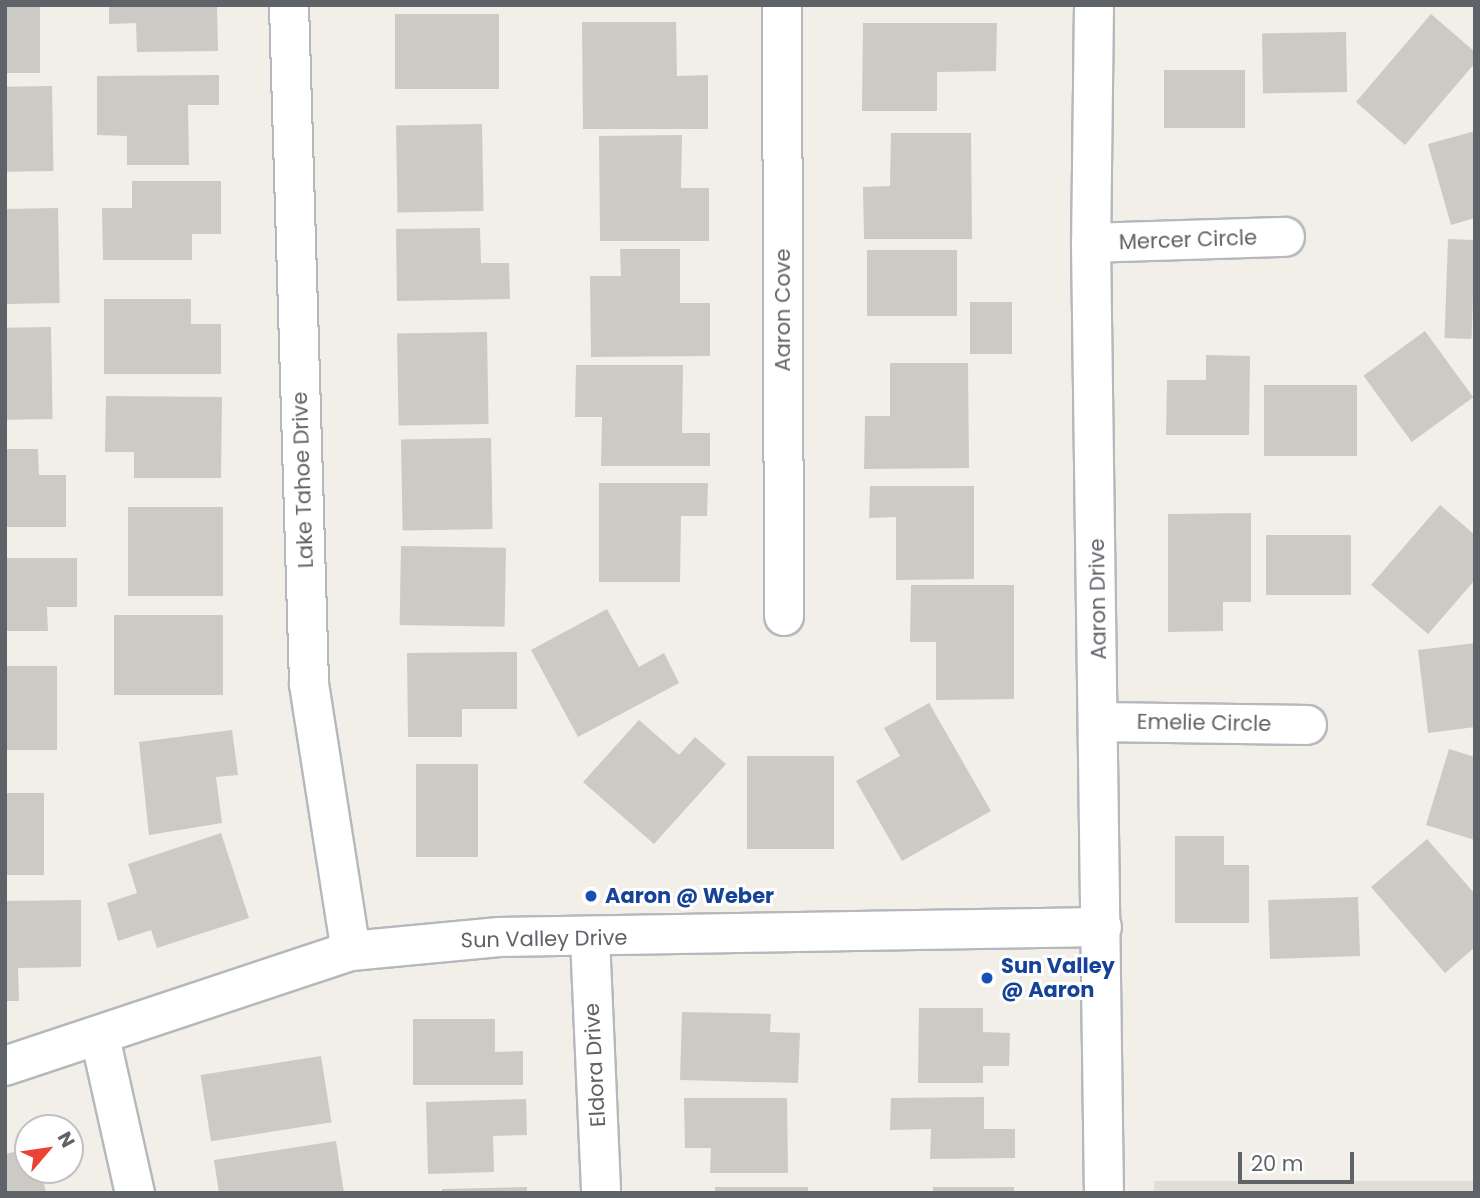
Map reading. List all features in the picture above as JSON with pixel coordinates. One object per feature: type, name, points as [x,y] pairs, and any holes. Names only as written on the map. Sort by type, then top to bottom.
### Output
[{"type":"street","name":"Lake Tahoe Drive","points":[[289,5],[309,684],[351,951]]},
{"type":"street","name":"Aaron Cove","points":[[782,5],[784,616]]},
{"type":"street","name":"Aaron Drive","points":[[1094,5],[1091,243],[1100,722],[1104,1193]]},
{"type":"street","name":"Mercer Circle","points":[[1091,243],[1285,237]]},
{"type":"street","name":"Emelie Circle","points":[[1100,722],[1307,724]]},
{"type":"street","name":"Sun Valley Drive","points":[[5,1066],[100,1037],[351,951],[499,937],[590,938],[1102,927]]},
{"type":"street","name":"Eldora Drive","points":[[590,938],[601,1193]]},
{"type":"street","points":[[100,1037],[135,1193]]},
{"type":"shaded area","points":[[1154,1181],[1475,1181],[1475,1193],[1154,1193]]},
{"type":"building","points":[[5,5],[40,5],[40,73],[5,73]]},
{"type":"building","points":[[109,5],[217,5],[218,51],[137,52],[136,23],[109,24]]},
{"type":"building","points":[[395,14],[499,14],[499,89],[395,89]]},
{"type":"building","points":[[1431,14],[1475,52],[1475,63],[1405,145],[1356,102]]},
{"type":"building","points":[[582,22],[676,22],[677,76],[708,75],[708,129],[583,129]]},
{"type":"building","points":[[863,23],[997,23],[996,71],[937,72],[937,111],[862,111]]},
{"type":"building","points":[[1346,32],[1347,92],[1263,93],[1262,33]]},
{"type":"building","points":[[1164,70],[1245,70],[1245,128],[1164,128]]},
{"type":"building","points":[[219,75],[219,105],[188,105],[189,165],[127,165],[127,136],[97,135],[97,76]]},
{"type":"building","points":[[52,86],[53,171],[6,172],[5,87]]},
{"type":"building","points":[[482,124],[484,211],[398,212],[396,126]]},
{"type":"building","points":[[1475,131],[1475,218],[1451,225],[1428,144]]},
{"type":"building","points":[[891,133],[971,133],[972,239],[864,239],[863,187],[890,186]]},
{"type":"building","points":[[682,135],[681,188],[709,188],[709,241],[600,241],[599,136]]},
{"type":"building","points":[[132,181],[221,181],[221,234],[192,234],[192,260],[103,260],[102,208],[132,208]]},
{"type":"building","points":[[58,208],[60,303],[7,304],[5,209]]},
{"type":"building","points":[[480,228],[481,263],[509,263],[510,299],[397,301],[396,229]]},
{"type":"building","points":[[1448,239],[1475,240],[1472,339],[1445,338]]},
{"type":"building","points":[[620,249],[680,249],[680,303],[710,303],[710,356],[591,357],[590,276],[621,276]]},
{"type":"building","points":[[867,250],[957,250],[957,316],[867,316]]},
{"type":"building","points":[[104,299],[191,299],[191,324],[221,324],[221,374],[104,374]]},
{"type":"building","points":[[970,302],[1012,302],[1012,354],[970,354]]},
{"type":"building","points":[[51,327],[53,419],[7,420],[5,328]]},
{"type":"building","points":[[1425,331],[1473,397],[1412,442],[1364,376]]},
{"type":"building","points":[[487,332],[489,424],[399,426],[397,334]]},
{"type":"building","points":[[1206,355],[1250,356],[1249,435],[1166,435],[1167,380],[1206,380]]},
{"type":"building","points":[[890,363],[968,363],[969,468],[864,469],[865,416],[890,416]]},
{"type":"building","points":[[576,365],[683,365],[682,433],[710,433],[710,466],[601,466],[602,417],[575,417]]},
{"type":"building","points":[[1264,385],[1357,385],[1357,456],[1264,456]]},
{"type":"building","points":[[106,396],[222,397],[221,478],[134,478],[134,452],[105,452]]},
{"type":"building","points":[[491,438],[493,529],[403,531],[401,440]]},
{"type":"building","points":[[5,449],[38,449],[39,475],[66,475],[66,527],[5,527]]},
{"type":"building","points":[[599,483],[708,483],[707,516],[681,516],[680,582],[599,582]]},
{"type":"building","points":[[870,486],[974,486],[974,579],[896,580],[896,517],[869,518]]},
{"type":"building","points":[[1440,505],[1475,535],[1475,580],[1428,634],[1371,585]]},
{"type":"building","points":[[128,507],[223,507],[223,596],[128,596]]},
{"type":"building","points":[[1251,513],[1251,602],[1223,602],[1223,631],[1168,632],[1168,514]]},
{"type":"building","points":[[1266,535],[1351,535],[1351,595],[1266,595]]},
{"type":"building","points":[[401,546],[506,548],[505,627],[400,625]]},
{"type":"building","points":[[5,558],[77,558],[77,607],[47,607],[48,631],[5,631]]},
{"type":"building","points":[[911,585],[1014,585],[1014,699],[936,700],[936,642],[910,642]]},
{"type":"building","points":[[607,609],[639,667],[664,653],[679,683],[578,737],[531,650]]},
{"type":"building","points":[[114,615],[223,615],[223,695],[114,695]]},
{"type":"building","points":[[1475,643],[1475,727],[1428,733],[1418,650]]},
{"type":"building","points":[[517,652],[517,709],[462,709],[462,737],[408,737],[407,653]]},
{"type":"building","points":[[5,666],[57,666],[57,750],[5,750]]},
{"type":"building","points":[[929,703],[991,811],[902,861],[856,781],[900,756],[884,728]]},
{"type":"building","points":[[639,720],[679,755],[695,737],[726,764],[654,844],[583,782]]},
{"type":"building","points":[[232,730],[238,775],[216,777],[222,823],[149,835],[139,742]]},
{"type":"building","points":[[1449,749],[1475,757],[1475,840],[1426,825]]},
{"type":"building","points":[[747,756],[834,756],[834,849],[747,849]]},
{"type":"building","points":[[416,764],[478,764],[478,857],[416,857]]},
{"type":"building","points":[[5,793],[44,793],[44,875],[5,875]]},
{"type":"building","points":[[221,833],[249,918],[157,948],[151,930],[118,941],[107,903],[137,893],[128,864]]},
{"type":"building","points":[[1175,836],[1224,836],[1224,865],[1249,865],[1249,923],[1175,923]]},
{"type":"building","points":[[1427,839],[1475,894],[1475,947],[1445,973],[1371,887]]},
{"type":"building","points":[[1358,897],[1360,956],[1270,959],[1268,900]]},
{"type":"building","points":[[81,900],[81,967],[18,968],[19,1001],[5,1001],[5,901]]},
{"type":"building","points":[[919,1008],[983,1008],[983,1032],[1010,1033],[1009,1066],[983,1066],[983,1083],[918,1083]]},
{"type":"building","points":[[682,1012],[771,1014],[770,1032],[800,1033],[798,1083],[680,1080]]},
{"type":"building","points":[[413,1019],[495,1019],[495,1052],[523,1051],[523,1085],[413,1085]]},
{"type":"building","points":[[321,1056],[331,1122],[211,1141],[201,1075]]},
{"type":"building","points":[[984,1097],[984,1129],[1015,1129],[1015,1158],[930,1159],[931,1129],[890,1130],[891,1098]]},
{"type":"building","points":[[684,1098],[787,1098],[788,1173],[710,1173],[711,1148],[685,1148]]},
{"type":"building","points":[[526,1099],[527,1135],[493,1136],[494,1172],[428,1174],[426,1102]]},
{"type":"building","points":[[336,1141],[344,1193],[219,1193],[214,1160]]},
{"type":"building","points":[[14,1152],[14,1184],[44,1184],[46,1193],[5,1193],[5,1154]]},
{"type":"building","points":[[527,1187],[527,1193],[442,1193],[442,1189]]},
{"type":"building","points":[[715,1187],[808,1187],[808,1193],[715,1193]]},
{"type":"building","points":[[933,1187],[1014,1187],[1014,1193],[933,1193]]},
{"type":"place","name":"Aaron @ Weber","points":[[591,896]]},
{"type":"place","name":"Sun Valley @ Aaron","points":[[987,978]]}]
